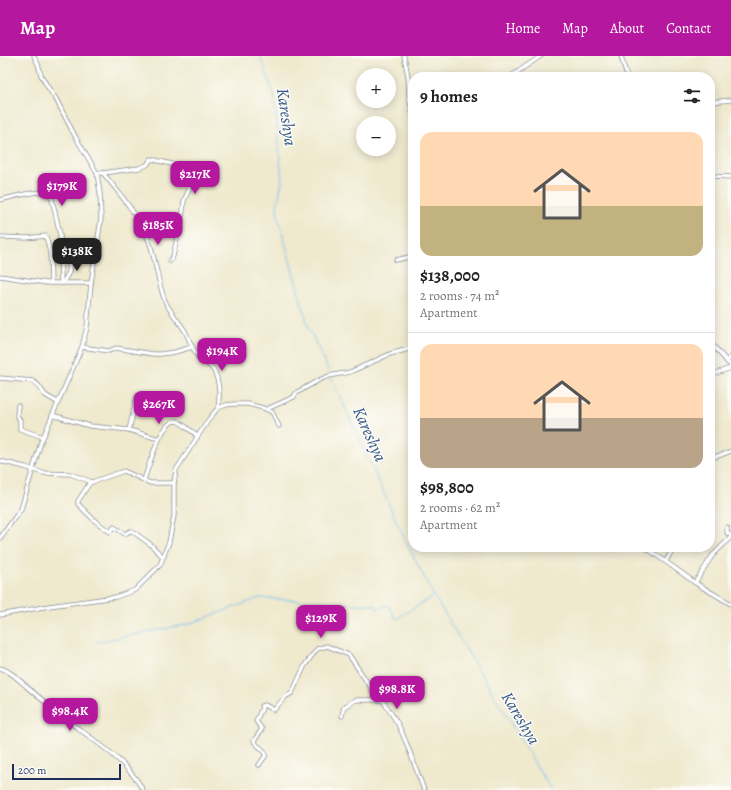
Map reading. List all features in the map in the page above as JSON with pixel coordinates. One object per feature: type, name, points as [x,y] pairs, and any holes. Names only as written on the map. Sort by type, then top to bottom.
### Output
[{"type":"street","points":[[0,538],[21,510],[32,469],[43,437],[82,347],[87,327],[91,283],[101,219],[100,193],[97,173],[41,75],[34,56]]},
{"type":"street","points":[[404,56],[408,76]]},
{"type":"street","points":[[517,72],[541,56]]},
{"type":"street","points":[[621,56],[626,72]]},
{"type":"street","points":[[715,102],[731,100]]},
{"type":"street","points":[[97,173],[140,168],[146,166],[151,159],[166,164],[176,164],[184,170],[190,186],[184,202],[173,256],[170,261]]},
{"type":"street","points":[[104,173],[129,206],[148,240],[156,262],[166,301],[185,331],[192,347],[201,361],[209,366],[214,373],[219,392],[218,408]]},
{"type":"street","points":[[715,176],[731,177]]},
{"type":"street","points":[[0,200],[32,192],[43,192],[49,194],[52,199],[60,234],[62,283]]},
{"type":"street","points":[[0,237],[26,238],[46,236],[50,253],[51,283]]},
{"type":"street","points":[[396,260],[408,257]]},
{"type":"street","points":[[62,283],[69,273],[70,268],[68,260]]},
{"type":"street","points":[[0,276],[51,283],[91,283]]},
{"type":"street","points":[[82,347],[109,351],[116,348],[157,354],[175,352],[192,347]]},
{"type":"street","points":[[715,348],[731,367],[715,373]]},
{"type":"street","points":[[267,409],[294,397],[296,393],[318,380],[329,376],[350,372],[390,354],[408,349]]},
{"type":"street","points":[[727,362],[731,356]]},
{"type":"street","points":[[0,378],[33,381],[45,395],[58,402]]},
{"type":"street","points":[[129,430],[137,396],[175,400]]},
{"type":"street","points":[[0,615],[49,606],[116,597],[135,590],[156,570],[164,556],[174,516],[174,483],[176,470],[209,419],[218,408],[226,405],[248,404],[267,409],[272,412],[279,426]]},
{"type":"street","points":[[18,405],[17,416],[20,420],[20,429],[43,437]]},
{"type":"street","points":[[52,415],[90,426],[129,430],[159,439]]},
{"type":"street","points":[[144,480],[151,457],[159,439],[172,422],[176,421],[194,432],[197,437]]},
{"type":"street","points":[[715,456],[731,451]]},
{"type":"street","points":[[1,462],[53,474],[70,474],[92,482]]},
{"type":"street","points":[[164,556],[132,531],[125,534],[114,527],[110,532],[108,531],[78,504],[78,501],[89,484],[92,482],[124,471],[152,483],[174,483]]},
{"type":"street","points":[[695,583],[712,556],[730,538],[731,535],[727,533],[727,527]]},
{"type":"street","points":[[652,552],[695,583],[731,604]]},
{"type":"street","points":[[666,561],[671,552]]},
{"type":"street","points":[[259,764],[266,755],[254,741],[262,729],[256,721],[262,708],[261,706],[265,705],[274,710],[285,696],[292,693],[305,666],[318,648],[329,646],[349,655],[374,694],[386,704],[415,763],[424,790]]},
{"type":"street","points":[[0,668],[6,670],[18,679],[66,720],[105,749],[132,773],[143,790]]},
{"type":"street","points":[[342,716],[344,706],[352,702],[359,700],[381,700]]},
{"type":"waterway","name":"Kareshya","points":[[260,56],[274,94],[282,182],[277,206],[278,217],[308,326],[408,546]]},
{"type":"waterway","name":"Kareshya","points":[[411,552],[434,596],[551,790]]},
{"type":"waterway","points":[[96,642],[189,624],[259,598],[375,605],[377,609],[388,605],[396,619],[434,596]]}]
